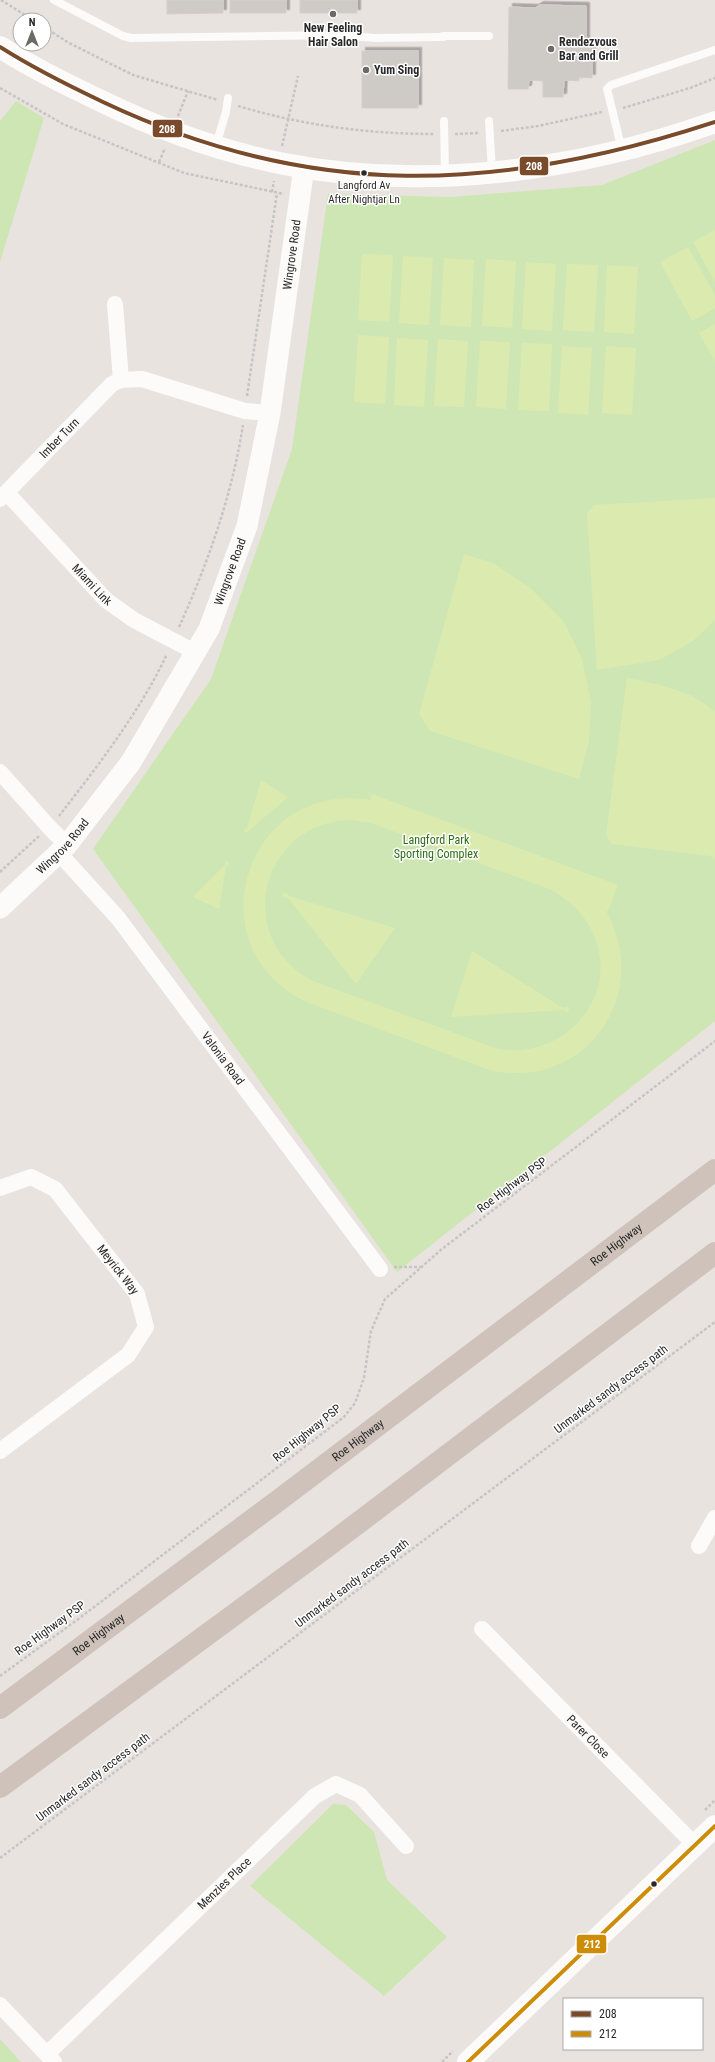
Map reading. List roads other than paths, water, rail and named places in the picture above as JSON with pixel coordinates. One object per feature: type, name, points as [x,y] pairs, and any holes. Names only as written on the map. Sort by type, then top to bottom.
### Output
[{"type":"highway","name":"Roe Highway","points":[[0,1708],[279,1500],[715,1170]]},
{"type":"highway","points":[[0,1787],[285,1578],[715,1253]]},
{"type":"main road","points":[[0,47],[53,78],[142,120],[216,145],[279,162],[304,167],[384,175],[445,175],[492,172],[595,158],[715,122]]},
{"type":"main road","points":[[468,2062],[715,1826]]},
{"type":"street","name":"Wingrove Road","points":[[0,908],[63,849],[131,762],[209,629],[247,526],[270,413],[304,167]]},
{"type":"street","points":[[115,304],[121,380],[142,379],[245,411],[270,413]]},
{"type":"street","name":"Imber Turn","points":[[4,496],[112,384],[121,380]]},
{"type":"street","name":"Miami Link","points":[[4,496],[106,600],[134,620],[195,652]]},
{"type":"street","name":"Valonia Road","points":[[0,772],[49,827],[63,849],[118,918],[380,1269]]},
{"type":"street","name":"Meyrick Way","points":[[0,1188],[31,1177],[55,1189],[137,1294],[146,1327],[128,1355],[0,1451]]},
{"type":"street","points":[[699,1546],[715,1518]]},
{"type":"street","name":"Parer Close","points":[[482,1629],[695,1845]]},
{"type":"street","name":"Menzies Place","points":[[50,2058],[316,1796],[336,1784],[360,1795],[406,1846]]},
{"type":"street","points":[[0,2005],[50,2058]]},
{"type":"lane","points":[[54,0],[123,36],[131,38],[338,35],[375,38],[489,36]]},
{"type":"lane","points":[[622,151],[607,89],[611,85],[715,50]]},
{"type":"lane","points":[[216,145],[228,101]]},
{"type":"lane","points":[[489,121],[492,172]]},
{"type":"lane","points":[[444,122],[445,175]]},
{"type":"place","name":"New Feeling Hair Salon","points":[[333,14]]},
{"type":"place","name":"Rendezvous Bar and Grill","points":[[551,49]]},
{"type":"place","name":"Yum Sing","points":[[366,70]]},
{"type":"place","name":"Langford Av After Nightjar Ln","points":[[364,173]]},
{"type":"park label","name":"Langford Park Sporting Complex","points":[[436,847]]}]
